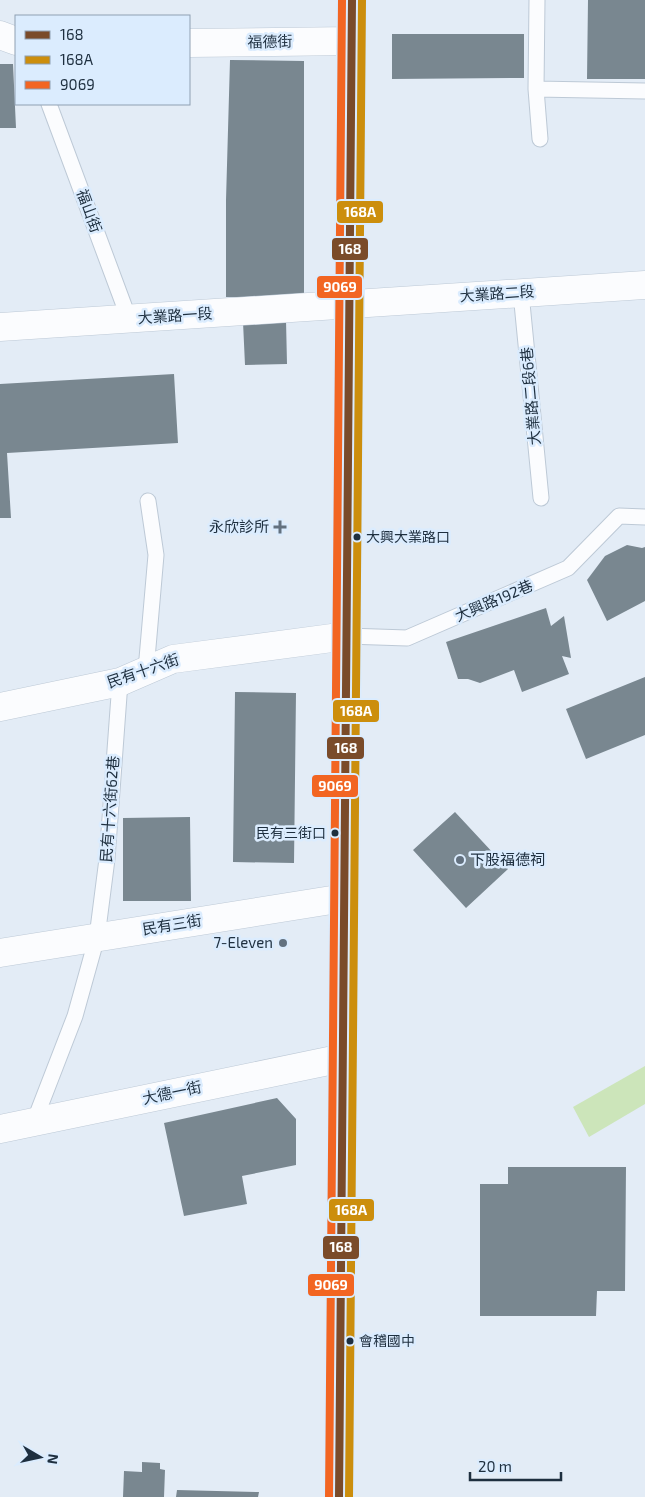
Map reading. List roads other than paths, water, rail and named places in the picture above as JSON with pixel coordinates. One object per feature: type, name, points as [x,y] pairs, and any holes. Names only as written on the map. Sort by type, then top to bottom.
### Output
[{"type":"street","points":[[339,1497],[352,0]]},
{"type":"street","points":[[0,35],[15,41]]},
{"type":"street","name":"福德街","points":[[190,43],[352,41]]},
{"type":"street","name":"大業路二段","points":[[350,304],[645,285]]},
{"type":"street","name":"大業路一段","points":[[0,327],[350,304]]},
{"type":"street","name":"民有十六街","points":[[0,707],[120,682],[173,659],[347,636]]},
{"type":"street","name":"民有三街","points":[[0,953],[344,898]]},
{"type":"street","name":"大德一街","points":[[0,1129],[343,1058]]},
{"type":"lane","points":[[537,0],[536,89],[540,139]]},
{"type":"lane","points":[[536,89],[645,91]]},
{"type":"lane","name":"福山街","points":[[49,105],[130,319]]},
{"type":"lane","name":"大業路二段6巷","points":[[521,293],[540,498]]},
{"type":"lane","points":[[146,670],[156,555],[148,501]]},
{"type":"lane","name":"大興路192巷","points":[[347,636],[407,638],[568,568],[620,516],[645,518]]},
{"type":"lane","name":"民有十六街62巷","points":[[34,1122],[75,1016],[97,937],[107,859],[120,682]]},
{"type":"place","name":"永欣診所","points":[[280,527]]},
{"type":"place","name":"大興大業路口","points":[[357,537]]},
{"type":"place","name":"民有三街口","points":[[335,833]]},
{"type":"place","name":"下股福德祠","points":[[460,860]]},
{"type":"place","name":"7-Eleven","points":[[283,943]]},
{"type":"place","name":"會稽國中","points":[[350,1341]]}]
